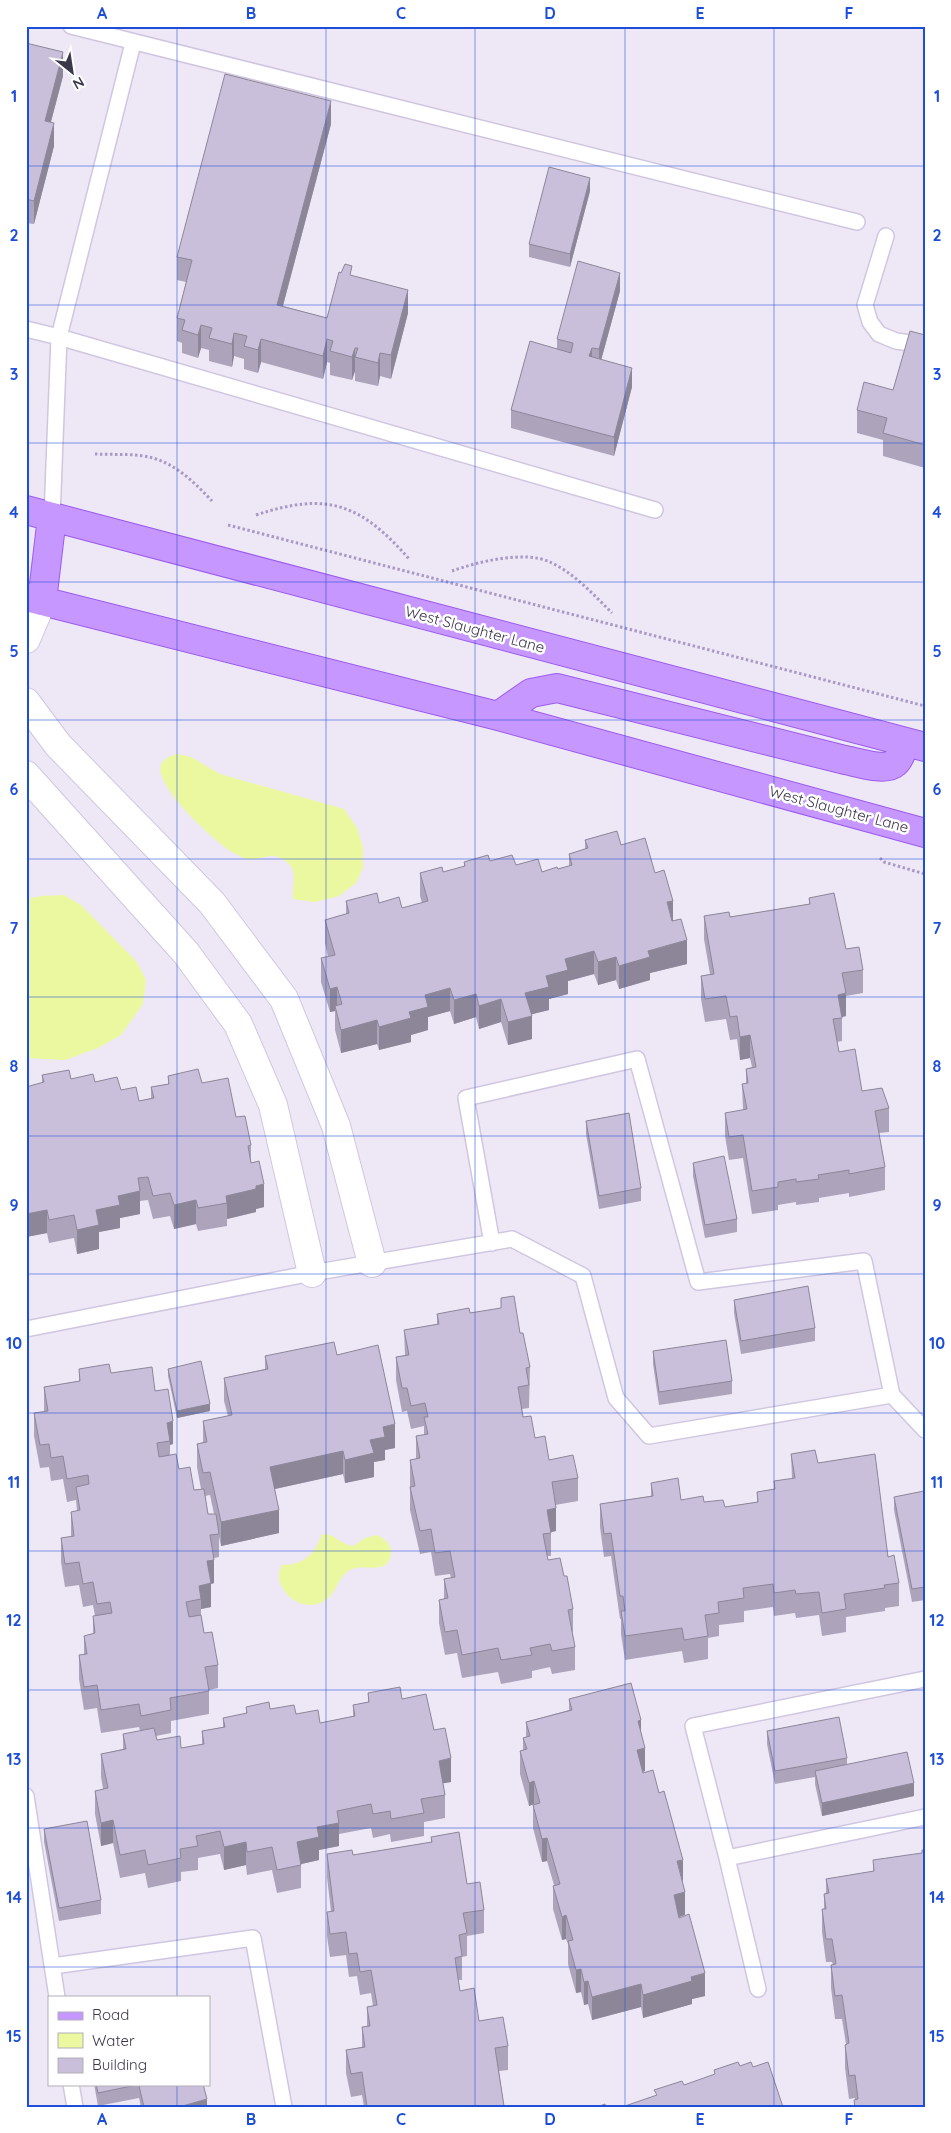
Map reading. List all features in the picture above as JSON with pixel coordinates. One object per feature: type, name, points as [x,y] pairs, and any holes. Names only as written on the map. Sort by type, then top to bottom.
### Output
[{"type":"main road","name":"West Slaughter Lane","points":[[26,510],[915,745]]},
{"type":"main road","points":[[32,603],[52,517]]},
{"type":"main road","name":"West Slaughter Lane","points":[[32,603],[498,716],[925,833]]},
{"type":"main road","points":[[498,716],[531,694],[557,688],[879,767],[889,767],[896,763],[915,745]]},
{"type":"street","points":[[26,639],[32,603]]},
{"type":"street","points":[[26,702],[58,745],[212,903],[284,999],[336,1126],[372,1263]]},
{"type":"street","points":[[26,775],[186,953],[238,1024],[273,1105],[312,1273]]},
{"type":"lane","points":[[71,26],[857,222]]},
{"type":"lane","points":[[52,517],[59,337],[133,43]]},
{"type":"lane","points":[[886,236],[865,305],[870,322],[879,334],[896,341],[925,345]]},
{"type":"lane","points":[[26,330],[59,337],[654,510]]},
{"type":"lane","points":[[492,1242],[466,1098],[637,1059],[698,1282],[864,1261],[892,1395],[925,1430]]},
{"type":"lane","points":[[26,1329],[312,1273],[512,1239],[583,1276],[616,1398],[648,1436],[892,1395]]},
{"type":"lane","points":[[758,1989],[693,1726],[925,1679]]},
{"type":"lane","points":[[26,1796],[57,1996]]},
{"type":"lane","points":[[727,1858],[925,1817]]},
{"type":"lane","points":[[53,1966],[253,1938],[284,2107]]},
{"type":"lane","points":[[71,2086],[74,2107]]},
{"type":"path","points":[[95,454],[152,458],[164,462],[193,481],[212,501]]},
{"type":"path","points":[[256,515],[284,506],[328,504],[342,506],[352,510],[393,540],[410,560]]},
{"type":"path","points":[[222,524],[925,706]]},
{"type":"path","points":[[452,571],[493,560],[540,558],[551,562],[578,581],[612,613]]},
{"type":"path","points":[[884,862],[925,874]]},
{"type":"water","points":[[177,754],[191,757],[220,774],[344,809],[357,828],[363,847],[363,868],[356,883],[339,896],[315,902],[293,899],[294,875],[288,863],[272,856],[248,859],[234,853],[201,826],[176,799],[161,774],[161,765],[166,759]]},
{"type":"water","points":[[64,895],[81,905],[137,962],[146,980],[143,1004],[121,1035],[98,1048],[65,1060],[26,1058],[26,899]]},
{"type":"water","points":[[322,1534],[331,1535],[345,1544],[353,1546],[365,1538],[377,1535],[390,1546],[390,1559],[387,1564],[377,1568],[358,1568],[348,1571],[330,1596],[318,1604],[311,1605],[297,1602],[282,1587],[279,1576],[280,1570],[282,1565],[297,1563],[308,1557],[316,1547]]},
{"type":"building","points":[[26,43],[63,52],[45,121],[54,123],[34,201],[26,199]]},
{"type":"building","points":[[225,74],[331,101],[277,305],[327,318],[339,272],[341,273],[345,264],[352,266],[350,275],[408,290],[391,355],[380,353],[378,363],[355,357],[358,348],[355,348],[352,357],[330,351],[333,341],[327,339],[323,356],[261,339],[258,350],[244,346],[247,336],[234,333],[232,344],[209,338],[212,328],[201,325],[198,335],[182,330],[185,320],[177,318],[192,260],[177,257]]},
{"type":"building","points":[[549,167],[590,178],[570,254],[529,244]]},
{"type":"building","points":[[578,261],[620,273],[599,349],[592,348],[589,356],[632,368],[614,437],[511,410],[530,341],[571,353],[573,343],[557,339]]},
{"type":"building","points":[[910,331],[925,335],[925,445],[883,433],[887,418],[857,410],[864,382],[893,390]]},
{"type":"building","points":[[617,831],[621,845],[645,838],[655,873],[664,870],[673,901],[667,902],[672,921],[681,919],[687,940],[648,951],[650,957],[619,966],[616,957],[598,962],[594,951],[565,959],[568,970],[546,976],[549,987],[525,993],[532,1016],[508,1022],[501,999],[479,1006],[476,994],[454,1000],[450,988],[425,995],[428,1007],[409,1012],[411,1018],[379,1027],[377,1020],[341,1030],[335,1006],[342,1004],[337,987],[330,989],[321,958],[335,955],[325,920],[349,913],[346,901],[377,893],[379,903],[399,897],[402,908],[428,901],[420,873],[442,867],[443,872],[465,866],[464,862],[488,855],[490,861],[512,855],[516,865],[538,859],[542,872],[557,867],[558,869],[572,865],[569,854],[588,848],[585,840]]},
{"type":"building","points":[[834,893],[846,949],[859,947],[863,970],[842,973],[846,993],[838,995],[842,1018],[833,1019],[839,1052],[855,1049],[862,1091],[882,1088],[889,1108],[875,1111],[885,1167],[849,1174],[849,1170],[818,1175],[819,1179],[796,1182],[796,1179],[778,1182],[778,1187],[752,1191],[743,1135],[729,1137],[725,1113],[747,1109],[742,1084],[748,1083],[746,1069],[756,1067],[750,1035],[740,1037],[737,1016],[730,1017],[726,996],[705,999],[701,976],[714,974],[704,916],[729,912],[730,917],[810,904],[809,898]]},
{"type":"building","points":[[198,1069],[202,1083],[228,1078],[236,1117],[245,1116],[251,1145],[248,1146],[251,1163],[259,1161],[264,1184],[256,1186],[256,1189],[226,1196],[227,1203],[198,1208],[196,1200],[174,1205],[170,1193],[153,1196],[148,1177],[138,1178],[140,1191],[118,1196],[120,1205],[96,1210],[99,1225],[77,1230],[74,1215],[49,1220],[47,1210],[26,1214],[26,1087],[44,1082],[42,1075],[69,1070],[71,1079],[93,1074],[95,1082],[117,1077],[121,1090],[136,1087],[139,1101],[154,1098],[151,1087],[169,1084],[168,1076]]},
{"type":"building","points":[[629,1113],[641,1188],[599,1196],[586,1121]]},
{"type":"building","points":[[724,1156],[737,1219],[705,1225],[693,1163]]},
{"type":"building","points":[[808,1286],[815,1328],[741,1341],[734,1300]]},
{"type":"building","points":[[514,1296],[520,1333],[523,1333],[530,1367],[526,1368],[529,1385],[518,1387],[523,1417],[531,1416],[535,1438],[545,1436],[549,1460],[573,1455],[578,1478],[552,1482],[556,1508],[547,1510],[551,1533],[543,1534],[548,1560],[560,1558],[564,1576],[567,1576],[573,1609],[568,1610],[575,1647],[552,1651],[550,1644],[530,1648],[532,1655],[501,1660],[498,1648],[462,1655],[457,1630],[445,1632],[439,1600],[448,1598],[444,1579],[455,1577],[450,1551],[435,1553],[431,1529],[420,1531],[410,1487],[415,1486],[410,1460],[420,1458],[416,1436],[428,1434],[424,1417],[428,1417],[425,1403],[411,1406],[407,1388],[402,1388],[396,1357],[409,1355],[404,1330],[439,1324],[437,1314],[469,1308],[470,1313],[501,1308],[501,1298]]},
{"type":"building","points":[[726,1340],[732,1381],[659,1392],[653,1351]]},
{"type":"building","points":[[334,1342],[337,1355],[378,1345],[395,1424],[383,1427],[385,1437],[370,1440],[374,1453],[345,1460],[343,1451],[270,1467],[279,1510],[221,1522],[210,1472],[203,1473],[197,1444],[207,1442],[203,1421],[232,1415],[224,1378],[268,1369],[265,1356]]},
{"type":"building","points":[[201,1361],[210,1404],[177,1411],[168,1369]]},
{"type":"building","points":[[109,1364],[111,1373],[152,1367],[155,1391],[168,1389],[173,1421],[167,1423],[170,1441],[157,1443],[159,1457],[176,1454],[179,1469],[190,1467],[194,1490],[204,1489],[208,1514],[216,1514],[219,1534],[210,1535],[214,1560],[207,1561],[211,1583],[199,1586],[201,1599],[186,1602],[189,1617],[201,1615],[204,1633],[212,1632],[218,1665],[205,1667],[209,1691],[170,1698],[171,1710],[141,1716],[139,1704],[101,1710],[97,1685],[84,1687],[79,1655],[87,1654],[84,1636],[95,1633],[93,1616],[112,1613],[110,1602],[97,1604],[93,1582],[83,1584],[79,1562],[65,1564],[61,1538],[74,1536],[71,1512],[80,1510],[76,1487],[89,1484],[88,1475],[67,1479],[63,1456],[51,1458],[49,1444],[40,1445],[34,1413],[48,1411],[44,1387],[80,1381],[79,1369]]},
{"type":"building","points":[[815,1450],[818,1463],[875,1454],[888,1557],[894,1555],[899,1583],[884,1585],[885,1588],[844,1594],[846,1609],[822,1613],[819,1592],[796,1594],[795,1590],[774,1593],[773,1584],[743,1588],[744,1598],[718,1602],[719,1613],[705,1615],[708,1636],[684,1640],[682,1628],[625,1636],[621,1611],[625,1611],[623,1596],[620,1596],[611,1533],[604,1534],[600,1504],[653,1496],[651,1483],[678,1478],[681,1500],[703,1496],[704,1502],[723,1500],[725,1507],[758,1502],[757,1492],[775,1489],[774,1481],[795,1478],[791,1454]]},
{"type":"building","points":[[924,1491],[925,1587],[912,1589],[894,1497]]},
{"type":"building","points":[[631,1683],[641,1720],[638,1721],[645,1748],[637,1750],[643,1773],[653,1770],[659,1793],[664,1791],[683,1860],[677,1861],[685,1892],[674,1895],[679,1918],[689,1914],[705,1973],[691,1977],[692,1981],[643,1995],[641,1984],[592,1997],[588,1981],[584,1982],[581,1969],[576,1970],[568,1941],[573,1940],[566,1915],[562,1917],[553,1886],[560,1884],[547,1838],[542,1839],[533,1805],[540,1803],[534,1781],[529,1783],[520,1751],[527,1749],[523,1738],[530,1736],[526,1722],[572,1710],[569,1699]]},
{"type":"building","points":[[400,1687],[402,1699],[426,1694],[434,1730],[445,1728],[451,1758],[439,1761],[445,1795],[421,1799],[424,1813],[391,1819],[390,1811],[373,1814],[371,1804],[337,1811],[339,1823],[317,1827],[319,1837],[297,1842],[301,1865],[277,1870],[272,1847],[247,1852],[246,1842],[224,1847],[220,1831],[196,1836],[198,1846],[180,1849],[181,1858],[148,1865],[145,1850],[120,1855],[113,1820],[101,1823],[95,1791],[108,1788],[101,1754],[126,1749],[123,1734],[154,1728],[157,1740],[180,1736],[181,1748],[204,1744],[202,1731],[225,1727],[223,1718],[247,1713],[246,1707],[269,1702],[270,1709],[294,1705],[296,1714],[318,1710],[320,1723],[355,1716],[353,1705],[369,1702],[368,1693]]},
{"type":"building","points":[[839,1717],[847,1758],[775,1771],[767,1731]]},
{"type":"building","points":[[907,1752],[914,1783],[822,1803],[815,1771]]},
{"type":"building","points":[[87,1821],[101,1900],[59,1908],[44,1829]]},
{"type":"building","points":[[459,1832],[467,1884],[480,1882],[484,1910],[463,1913],[467,1933],[459,1935],[462,1956],[455,1958],[460,1991],[474,1988],[479,2021],[503,2017],[508,2046],[495,2048],[504,2106],[367,2107],[362,2072],[351,2074],[346,2050],[365,2047],[362,2027],[370,2026],[367,2007],[377,2005],[371,1970],[360,1972],[357,1953],[349,1954],[346,1932],[330,1934],[327,1912],[334,1911],[327,1854],[352,1850],[353,1855],[432,1842],[431,1837]]},
{"type":"building","points":[[922,1850],[925,1850],[925,2107],[855,2107],[854,2100],[858,2099],[855,2075],[849,2076],[845,2045],[849,2043],[842,1995],[835,1996],[831,1965],[836,1964],[832,1939],[826,1939],[822,1909],[826,1909],[824,1894],[829,1893],[826,1879],[874,1871],[873,1860],[922,1853]]},
{"type":"building","points":[[738,2062],[740,2066],[751,2062],[753,2067],[768,2062],[783,2107],[622,2107],[657,2095],[654,2090],[682,2081],[684,2085],[715,2074],[714,2070]]},
{"type":"building","points":[[96,2086],[131,2086],[98,2093]]},
{"type":"building","points":[[139,2086],[204,2086],[207,2099],[179,2107],[144,2107]]}]
